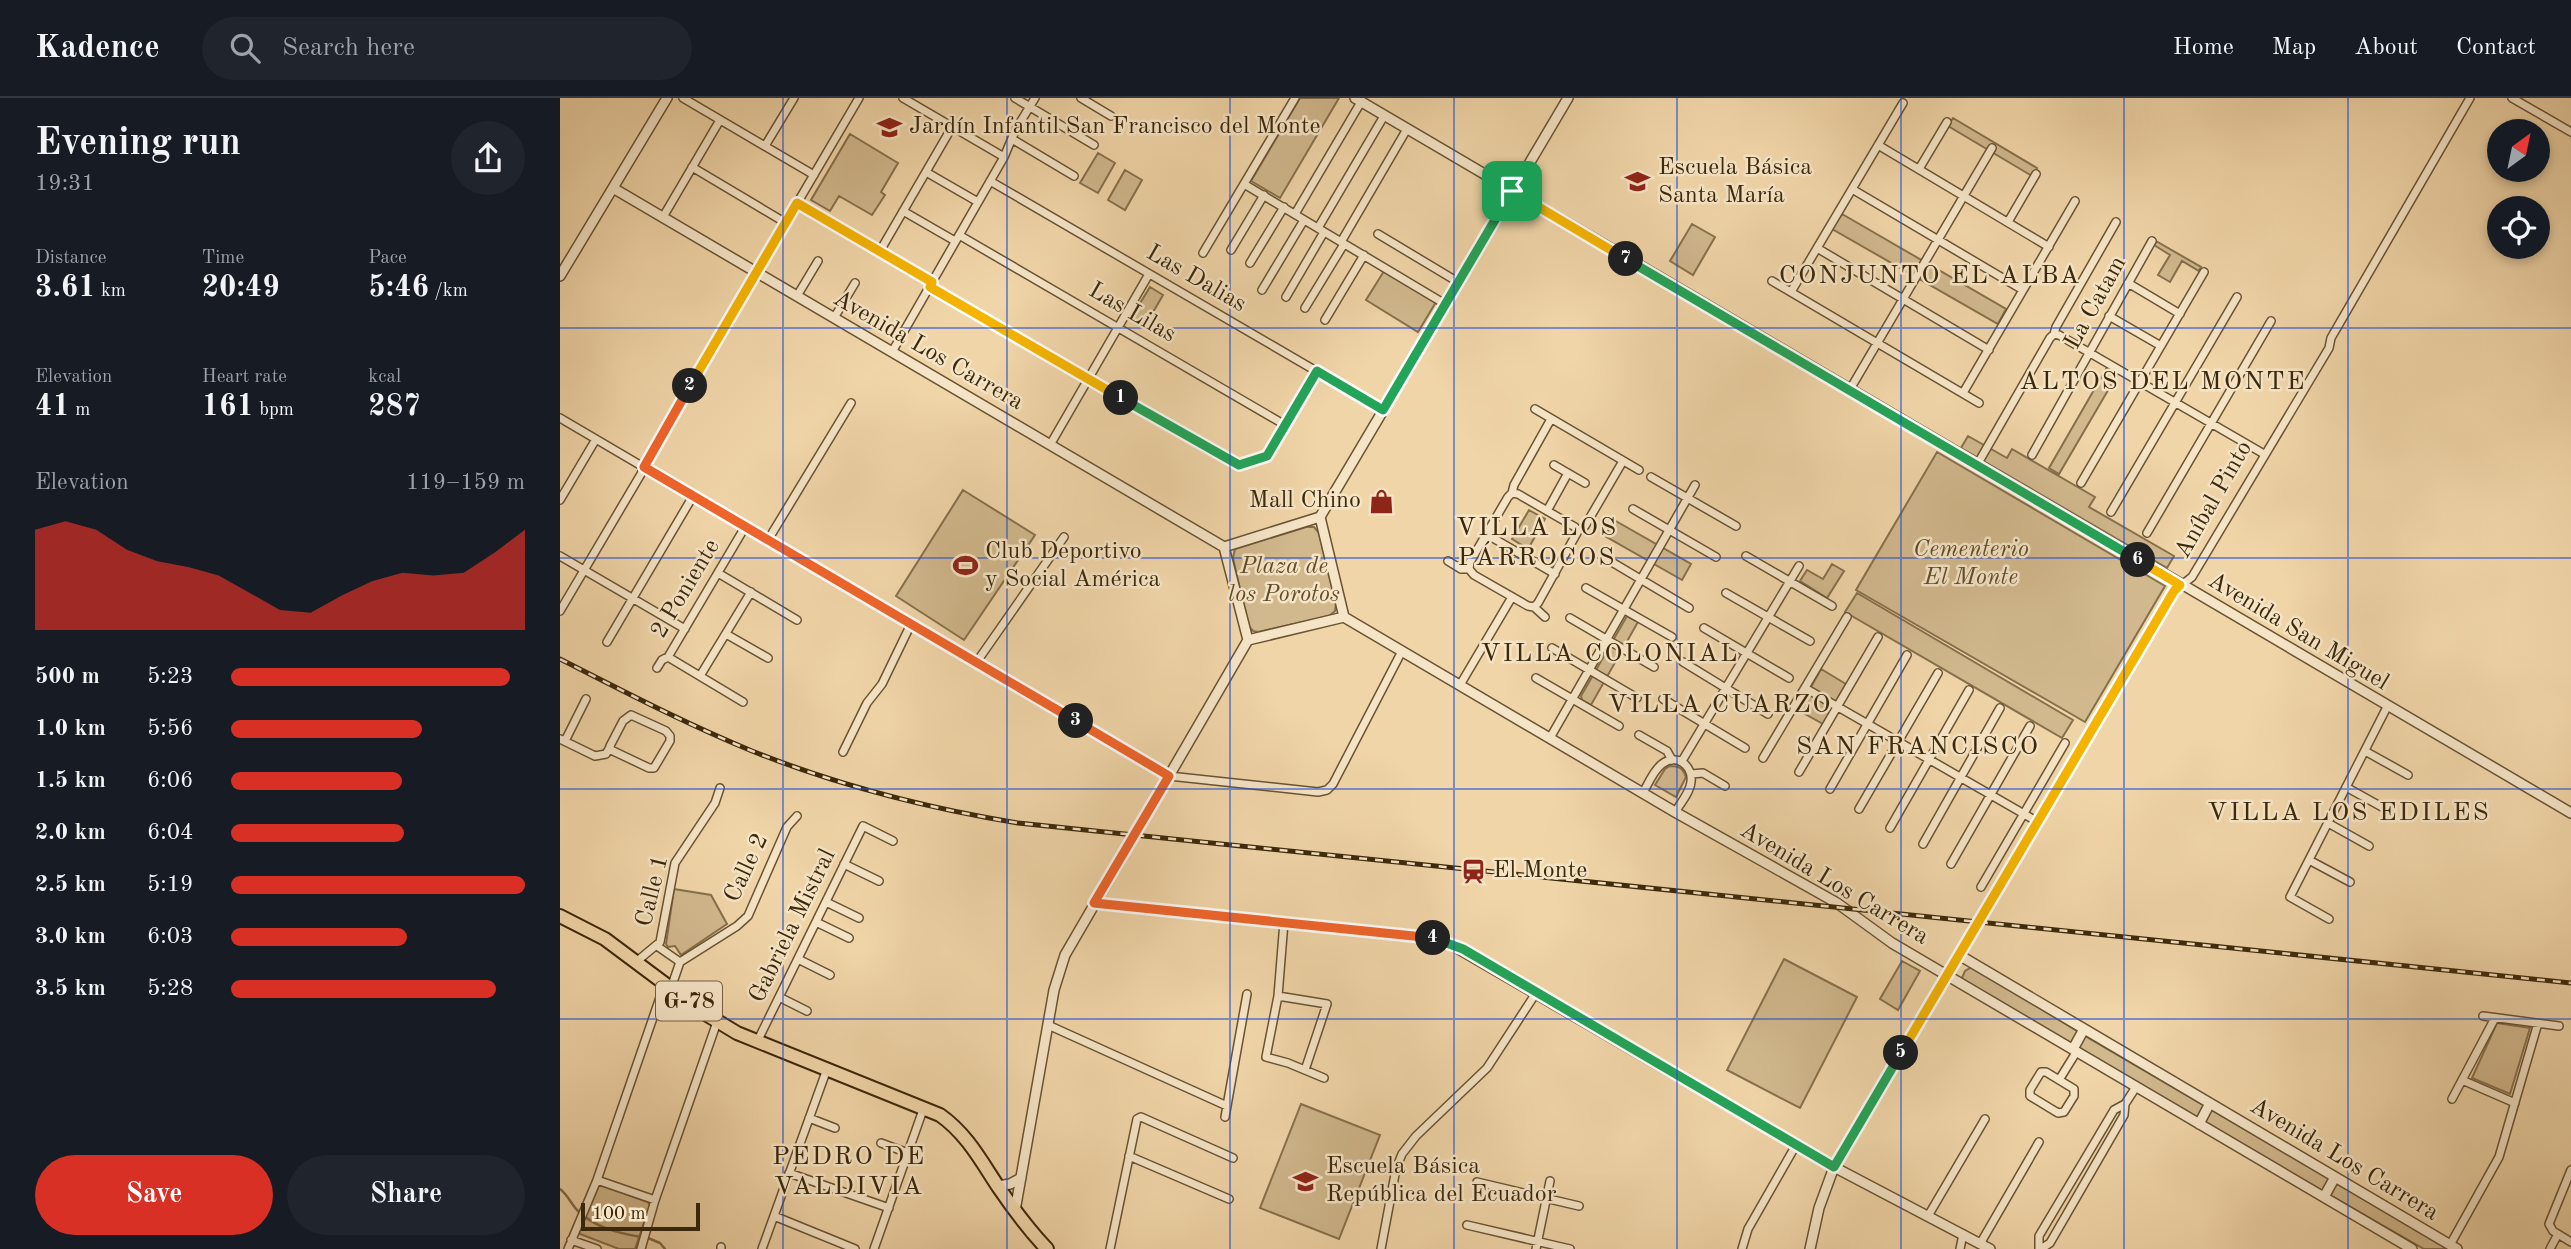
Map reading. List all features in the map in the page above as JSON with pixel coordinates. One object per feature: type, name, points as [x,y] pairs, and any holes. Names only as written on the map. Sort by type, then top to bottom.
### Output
[{"type":"main road","name":"G-78","points":[[560,916],[591,930],[717,1022],[757,1042],[924,1107],[948,1121],[963,1135],[1015,1211],[1047,1249]]},
{"type":"street","points":[[560,276],[667,98]]},
{"type":"street","points":[[683,98],[814,175]]},
{"type":"street","points":[[765,146],[792,98]]},
{"type":"street","points":[[560,611],[859,98]]},
{"type":"street","points":[[903,98],[1004,157]]},
{"type":"street","points":[[1015,98],[1094,145]]},
{"type":"street","points":[[892,352],[1035,98]]},
{"type":"street","points":[[1081,98],[1111,116]]},
{"type":"street","points":[[1203,253],[1294,98]]},
{"type":"street","points":[[1015,1211],[1060,966],[1070,944],[1248,640],[1224,547],[1320,517],[1568,98]]},
{"type":"street","name":"Aníbal Pinto","points":[[1810,1249],[1819,1208],[1834,1167],[2174,591],[2192,577],[2329,348],[2338,326],[2470,98]]},
{"type":"street","points":[[2512,98],[2571,132]]},
{"type":"street","points":[[1295,214],[1358,100]]},
{"type":"street","name":"Avenida San Miguel","points":[[1358,100],[2571,813]]},
{"type":"street","points":[[1791,292],[1903,103]]},
{"type":"street","points":[[1286,297],[1384,116]]},
{"type":"street","points":[[663,217],[720,120]]},
{"type":"street","points":[[1919,169],[1947,122]]},
{"type":"street","points":[[880,251],[952,127]]},
{"type":"street","points":[[1305,308],[1407,129]]},
{"type":"street","points":[[1012,139],[1074,176]]},
{"type":"street","points":[[1878,145],[2049,247]]},
{"type":"street","points":[[1849,391],[1992,148]]},
{"type":"street","points":[[692,167],[786,223]]},
{"type":"street","points":[[926,172],[978,202]]},
{"type":"street","points":[[2008,222],[2036,174]]},
{"type":"street","name":"Las Dalias","points":[[990,181],[1383,410]]},
{"type":"street","points":[[1244,184],[1445,304]]},
{"type":"street","name":"Avenida Los Carrera","points":[[613,188],[1224,547]]},
{"type":"street","points":[[1852,189],[2024,290]]},
{"type":"street","points":[[1231,250],[1264,195]]},
{"type":"street","points":[[1963,393],[2076,201]]},
{"type":"street","points":[[797,203],[1088,379],[1237,464],[1266,457],[1317,371]]},
{"type":"street","points":[[1250,263],[1284,207]]},
{"type":"street","name":"Las Lilas","points":[[903,211],[1118,328],[1285,425]]},
{"type":"street","points":[[1262,290],[1304,220]]},
{"type":"street","points":[[1976,465],[2054,334],[2116,222]]},
{"type":"street","points":[[1378,234],[1458,282]]},
{"type":"street","name":"La Catam","points":[[2032,455],[2152,241]]},
{"type":"street","points":[[1817,248],[1989,350]]},
{"type":"street","points":[[1325,320],[1364,255]]},
{"type":"street","points":[[797,296],[818,261]]},
{"type":"street","points":[[2081,483],[2204,272]]},
{"type":"street","points":[[1050,445],[1150,274]]},
{"type":"street","points":[[1772,281],[1979,403]]},
{"type":"street","points":[[834,318],[855,283]]},
{"type":"street","points":[[2128,283],[2180,314]]},
{"type":"street","points":[[2111,512],[2236,296]]},
{"type":"street","points":[[2109,316],[2161,346]]},
{"type":"street","points":[[2147,533],[2271,321]]},
{"type":"street","points":[[2054,334],[2264,454]]},
{"type":"street","points":[[768,540],[851,403]]},
{"type":"street","points":[[1535,409],[1639,470]]},
{"type":"street","points":[[560,418],[1169,776],[1318,792],[1327,790],[1333,784],[1402,651]]},
{"type":"street","points":[[1545,617],[1534,607],[1474,575],[1469,569],[1470,562],[1512,493],[1551,419]]},
{"type":"street","points":[[560,500],[563,489],[596,439]]},
{"type":"street","points":[[1534,607],[1623,461]]},
{"type":"street","points":[[1553,465],[1585,483]]},
{"type":"street","points":[[1547,511],[1568,473]]},
{"type":"street","points":[[1651,477],[1736,526]]},
{"type":"street","points":[[1550,738],[1695,485]]},
{"type":"street","points":[[1512,493],[1518,494],[1578,531]]},
{"type":"street","points":[[607,642],[693,496]]},
{"type":"street","points":[[1633,509],[1716,557]]},
{"type":"street","points":[[1248,640],[1344,617],[1320,517]]},
{"type":"street","name":"2 Poniente","points":[[657,668],[662,660],[668,657],[745,527]]},
{"type":"street","points":[[1486,534],[1555,574]]},
{"type":"street","points":[[976,663],[1064,537]]},
{"type":"street","points":[[560,556],[685,629]]},
{"type":"street","points":[[1746,556],[1832,606]]},
{"type":"street","points":[[1605,558],[1689,608]]},
{"type":"street","points":[[1448,561],[1461,569],[1469,569]]},
{"type":"street","points":[[1682,761],[1799,566]]},
{"type":"street","points":[[718,573],[797,620]]},
{"type":"street","points":[[1586,588],[1672,637]]},
{"type":"street","points":[[700,676],[751,592]]},
{"type":"street","points":[[1726,593],[1810,641]]},
{"type":"street","points":[[1460,685],[1512,597]]},
{"type":"street","name":"Avenida Los Carrera","points":[[1344,617],[1675,812],[1837,903],[1892,943],[2413,1249]]},
{"type":"street","points":[[1763,758],[1847,617]]},
{"type":"street","points":[[1570,618],[1654,667]]},
{"type":"street","points":[[843,752],[869,699],[883,684],[911,624]]},
{"type":"street","points":[[1704,628],[1788,678]]},
{"type":"street","points":[[726,634],[768,658]]},
{"type":"street","points":[[1799,772],[1878,637]]},
{"type":"street","points":[[1552,648],[1637,698]]},
{"type":"street","points":[[1830,789],[1908,654]]},
{"type":"street","points":[[668,657],[743,702]]},
{"type":"street","points":[[1683,662],[1768,713]]},
{"type":"street","points":[[1859,809],[1938,673]]},
{"type":"street","points":[[1536,678],[1619,726]]},
{"type":"street","points":[[1805,688],[2038,822]]},
{"type":"street","points":[[1890,828],[1969,690]]},
{"type":"street","points":[[586,699],[562,740],[595,756],[606,754],[623,721],[631,715],[666,731],[670,736],[658,765],[652,768],[614,752],[610,747]]},
{"type":"street","points":[[1662,699],[1745,748]]},
{"type":"street","points":[[2329,919],[2290,897],[2387,707]]},
{"type":"street","points":[[1923,844],[2000,708]]},
{"type":"street","points":[[1951,864],[2030,726]]},
{"type":"street","points":[[1639,735],[1667,751],[1672,760]]},
{"type":"street","points":[[1981,887],[2065,743]]},
{"type":"street","points":[[2365,751],[2408,775]]},
{"type":"street","points":[[1643,793],[1659,766],[1672,760],[1682,761],[1691,774],[1690,787],[1675,812]]},
{"type":"street","points":[[1691,774],[1703,773],[1725,786]]},
{"type":"street","points":[[2346,787],[2389,811]]},
{"type":"street","name":"Calle 1","points":[[636,962],[657,946],[663,934],[675,863],[715,803],[720,788]]},
{"type":"street","name":"Calle 2","points":[[680,962],[737,926],[748,916],[787,827],[797,816]]},
{"type":"street","points":[[2328,823],[2369,846]]},
{"type":"street","name":"Gabriela Mistral","points":[[757,1042],[863,826],[893,841]]},
{"type":"street","points":[[2309,860],[2350,882]]},
{"type":"street","points":[[844,864],[879,881]]},
{"type":"street","points":[[826,902],[859,918]]},
{"type":"street","points":[[1094,903],[1437,938],[1454,944],[1834,1167],[1990,1249]]},
{"type":"street","points":[[816,922],[849,938]]},
{"type":"street","points":[[1284,922],[1278,996],[1266,1057],[1324,1078]]},
{"type":"street","points":[[568,1249],[597,1180],[668,986],[680,962],[657,946]]},
{"type":"street","name":"Avenida Los Carrera","points":[[1959,955],[2455,1248]]},
{"type":"street","points":[[798,959],[830,975]]},
{"type":"street","points":[[1381,1249],[1396,1169],[1402,1154],[1416,1136],[1487,1068],[1536,993]]},
{"type":"street","points":[[1225,1116],[1247,994]]},
{"type":"street","points":[[1278,996],[1326,1004],[1305,1070]]},
{"type":"street","points":[[779,997],[807,1011]]},
{"type":"street","points":[[2483,1016],[2559,1026]]},
{"type":"street","points":[[2452,1099],[2496,1018]]},
{"type":"street","points":[[643,1242],[717,1022]]},
{"type":"street","points":[[2455,1248],[2497,1162],[2538,1023]]},
{"type":"street","points":[[1048,1025],[1227,1106]]},
{"type":"street","points":[[2059,1080],[2084,1029]]},
{"type":"street","points":[[762,1249],[827,1069]]},
{"type":"street","points":[[2041,1072],[2059,1080],[2074,1091],[2074,1096],[2062,1113],[2030,1094],[2041,1072]]},
{"type":"street","points":[[2462,1080],[2515,1103]]},
{"type":"street","points":[[2040,1249],[2050,1242],[2125,1113],[2125,1104],[2136,1087]]},
{"type":"street","points":[[2199,1124],[2210,1103]]},
{"type":"street","points":[[2040,1249],[2039,1237],[2107,1121],[2116,1108],[2125,1104]]},
{"type":"street","points":[[874,1249],[924,1107]]},
{"type":"street","points":[[1110,1249],[1137,1118],[1141,1117],[1233,1158]]},
{"type":"street","points":[[809,1118],[835,1128]]},
{"type":"street","points":[[1928,1216],[1985,1119]]},
{"type":"street","points":[[1980,1244],[2039,1142]]},
{"type":"street","points":[[880,1143],[908,1153]]},
{"type":"street","points":[[1742,1249],[1748,1229],[1796,1144]]},
{"type":"street","points":[[1129,1156],[1229,1199]]},
{"type":"street","points":[[2571,1170],[2550,1227],[2571,1242]]},
{"type":"street","points":[[789,1172],[889,1208]]},
{"type":"street","points":[[2324,1197],[2336,1177]]},
{"type":"street","points":[[998,1186],[1021,1178]]},
{"type":"street","points":[[597,1180],[655,1200]]},
{"type":"street","points":[[1537,1245],[1550,1181]]},
{"type":"street","points":[[1477,1182],[1579,1206]]},
{"type":"street","points":[[2562,1192],[2571,1196]]},
{"type":"street","points":[[774,1216],[855,1249]]},
{"type":"street","points":[[1468,1224],[1537,1245],[1570,1249]]},
{"type":"street","points":[[1960,1249],[1962,1234]]},
{"type":"street","points":[[2550,1249],[2558,1234]]},
{"type":"street","points":[[571,1240],[597,1249]]},
{"type":"green space","points":[[1300,98],[1339,98],[1280,198],[1251,181]]},
{"type":"green space","points":[[1953,118],[2037,168],[2032,176],[1948,126]]},
{"type":"green space","points":[[850,134],[898,163],[881,192],[885,195],[872,215],[839,196],[830,211],[811,200]]},
{"type":"green space","points":[[1098,153],[1115,163],[1098,193],[1080,183]]},
{"type":"green space","points":[[1125,170],[1142,180],[1125,210],[1108,200]]},
{"type":"green space","points":[[1842,214],[2006,309],[1998,324],[1832,229]]},
{"type":"green space","points":[[1692,224],[1715,237],[1693,275],[1670,261]]},
{"type":"green space","points":[[2156,241],[2201,267],[2199,271],[2182,261],[2170,282],[2158,275],[2170,255],[2154,245]]},
{"type":"green space","points":[[1384,271],[1436,302],[1418,332],[1366,300]]},
{"type":"green space","points":[[1150,287],[1163,295],[1145,326],[1131,318]]},
{"type":"green space","points":[[2106,369],[2117,375],[2059,474],[2049,468]]},
{"type":"green space","points":[[1968,436],[2007,458],[2012,449],[2095,497],[2089,507],[2174,556],[2167,568],[1961,448]]},
{"type":"green space","name":"Cementerio El Monte","points":[[1937,452],[2165,586],[2085,722],[1856,590]]},
{"type":"green space","name":"Club Deportivo y Social América","points":[[963,490],[1035,535],[964,640],[896,596]]},
{"type":"green space","points":[[1529,510],[1545,519],[1528,549],[1512,539]]},
{"type":"green space","points":[[1614,520],[1691,564],[1682,580],[1605,536]]},
{"type":"green space","name":"Plaza de los Porotos","points":[[1306,527],[1314,527],[1319,533],[1336,603],[1335,611],[1329,616],[1253,631],[1248,625],[1233,558],[1235,549]]},
{"type":"green space","points":[[1832,564],[1844,571],[1827,598],[1800,581],[1807,570],[1823,579]]},
{"type":"green space","points":[[1857,593],[2073,720],[2062,738],[1845,612]]},
{"type":"green space","points":[[1627,616],[1638,622],[1591,705],[1582,700],[1581,696]]},
{"type":"green space","points":[[1821,669],[1846,684],[1823,724],[1798,710]]},
{"type":"green space","points":[[1670,766],[1680,768],[1686,777],[1676,797],[1655,785]]},
{"type":"green space","points":[[674,889],[711,895],[727,924],[681,955],[675,946],[668,947],[666,944]]},
{"type":"green space","points":[[1784,959],[1857,997],[1800,1108],[1727,1070]]},
{"type":"green space","points":[[1902,961],[1920,971],[1898,1010],[1880,999]]},
{"type":"green space","points":[[1975,968],[2090,1039],[2450,1249],[2424,1249],[2085,1055],[1961,980],[1965,971]]},
{"type":"green space","points":[[2497,1023],[2530,1028],[2510,1094],[2472,1078]]},
{"type":"green space","points":[[1301,1104],[1380,1135],[1339,1239],[1260,1208]]},
{"type":"green space","points":[[601,1185],[650,1205],[635,1249],[619,1249],[580,1234],[597,1187]]},
{"type":"waterway","points":[[560,1189],[578,1211],[592,1222],[641,1237]]},
{"type":"waterway","points":[[648,1238],[660,1243],[665,1249]]},
{"type":"railway","points":[[560,659],[703,730],[784,763],[882,794],[1018,823],[2571,983]]},
{"type":"place","name":"Jardín Infantil San Francisco del Monte","points":[[889,127]]},
{"type":"place","name":"Escuela Básica Santa María","points":[[1638,182]]},
{"type":"place","name":"Mall Chino","points":[[1381,501]]},
{"type":"place","name":"Club Deportivo y Social América","points":[[965,566]]},
{"type":"place","name":"El Monte","points":[[1473,871]]},
{"type":"place","name":"Escuela Básica República del Ecuador","points":[[1306,1181]]},
{"type":"district","name":"CONJUNTO EL ALBA","points":[[1930,276]]},
{"type":"district","name":"ALTOS DEL MONTE","points":[[2163,382]]},
{"type":"district","name":"VILLA LOS PÁRROCOS","points":[[1537,543]]},
{"type":"district","name":"VILLA COLONIAL","points":[[1610,654]]},
{"type":"district","name":"VILLA CUARZO","points":[[1720,705]]},
{"type":"district","name":"SAN FRANCISCO","points":[[1918,747]]},
{"type":"district","name":"VILLA LOS EDILES","points":[[2349,813]]},
{"type":"district","name":"PEDRO DE VALDIVIA","points":[[849,1172]]},
{"type":"route","points":[[1512,191],[2180,585],[1834,1167],[1454,944],[1437,938],[1094,903],[1169,776],[644,467],[646,459],[797,203],[932,282],[930,287],[1239,465],[1267,456],[1317,371],[1383,410],[1512,191]]}]
